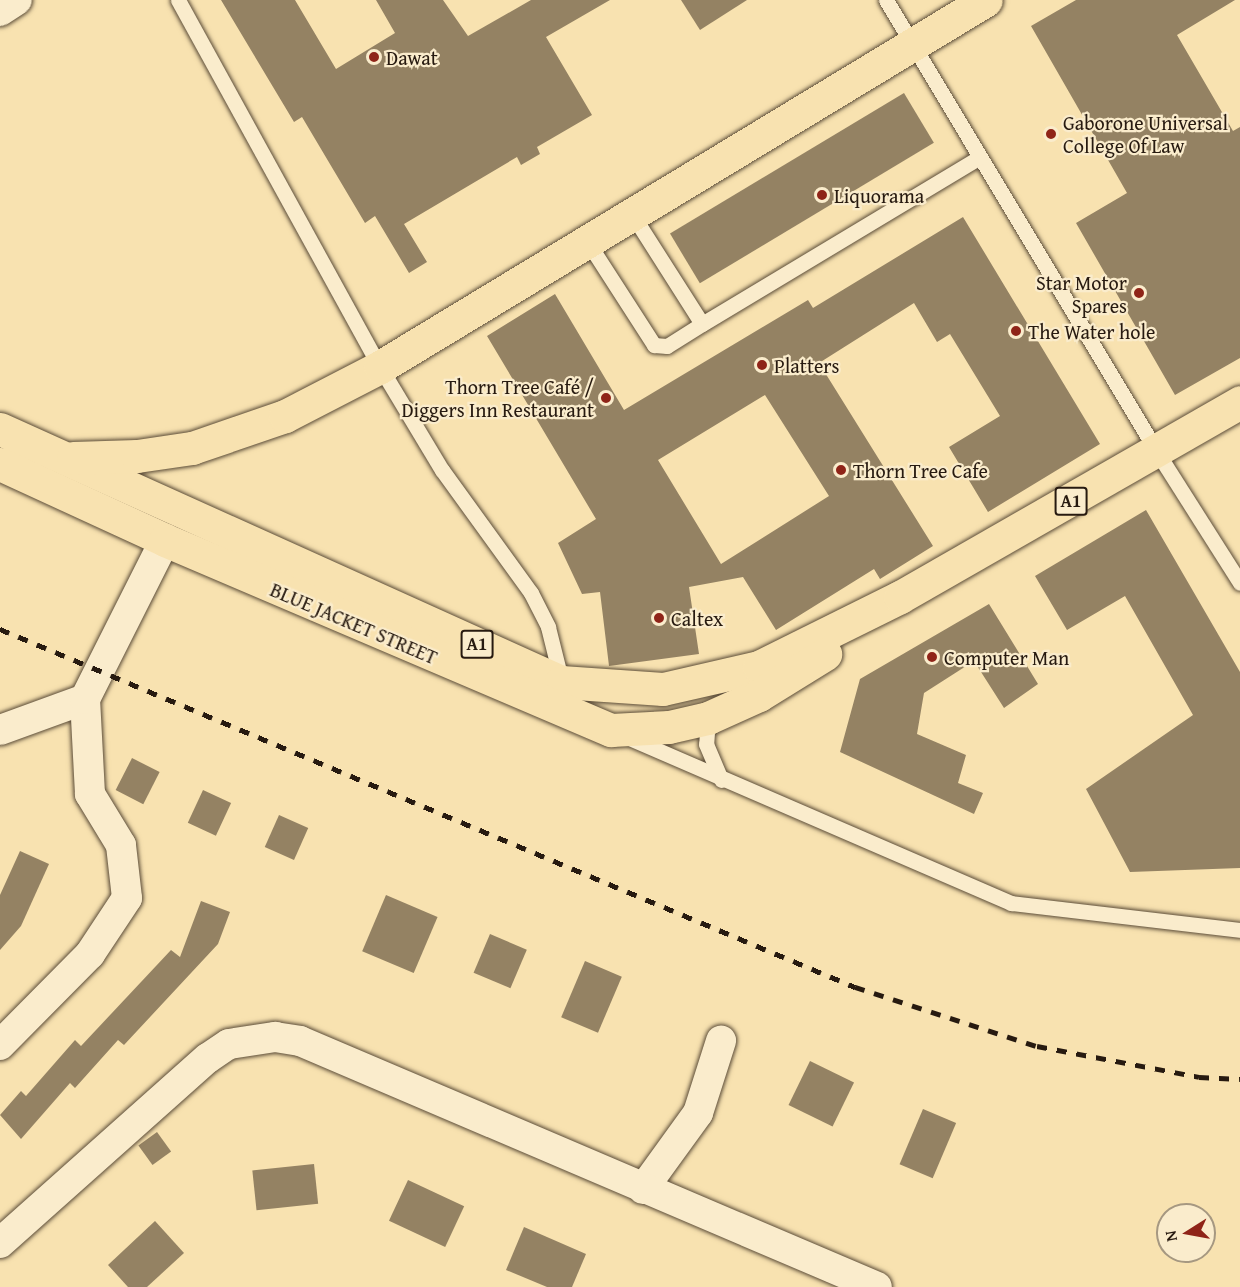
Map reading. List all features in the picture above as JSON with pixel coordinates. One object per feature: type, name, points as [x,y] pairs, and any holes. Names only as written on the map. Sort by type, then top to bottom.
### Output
[{"type":"highway","name":"A1","points":[[66,458],[158,454],[222,440],[285,416],[380,367],[986,0]]},
{"type":"highway","name":"BLUE JACKET STREET","points":[[0,464],[165,540],[557,695],[663,689],[708,682],[759,667],[900,597],[1157,452],[1240,402]]},
{"type":"highway","name":"BLUE JACKET STREET","points":[[0,429],[66,458],[557,695],[611,730],[669,727],[708,717],[793,674],[869,624],[900,597]]},
{"type":"street","points":[[0,10],[17,0]]},
{"type":"street","points":[[0,1045],[90,954],[127,898],[121,845],[90,794],[85,699],[165,540]]},
{"type":"street","points":[[0,730],[85,699]]},
{"type":"street","points":[[0,1243],[208,1058],[229,1044],[252,1038],[300,1041],[877,1287]]},
{"type":"street","points":[[644,1189],[698,1113],[721,1041]]},
{"type":"lane","points":[[178,0],[380,367],[442,470],[531,593],[548,627],[557,695]]},
{"type":"lane","points":[[886,0],[1157,452],[1240,583]]},
{"type":"lane","points":[[587,242],[654,345],[667,346],[980,157]]},
{"type":"lane","points":[[632,214],[702,324]]},
{"type":"lane","points":[[708,717],[705,744],[721,780]]},
{"type":"lane","points":[[611,730],[721,780],[1011,903],[1240,930]]},
{"type":"building","points":[[221,0],[295,0],[336,69],[395,33],[376,0],[443,0],[468,36],[531,0],[610,0],[546,37],[592,115],[537,147],[540,154],[521,165],[517,157],[404,224],[427,262],[409,273],[375,216],[365,223],[302,117],[294,122]]},
{"type":"building","points":[[681,0],[747,0],[700,30]]},
{"type":"building","points":[[1076,0],[1235,0],[1177,35],[1233,131],[1240,127],[1240,358],[1175,395],[1076,223],[1127,193],[1031,26]]},
{"type":"building","points":[[904,93],[934,143],[700,283],[670,234]]},
{"type":"building","points":[[963,217],[1100,444],[988,512],[949,447],[1000,416],[950,334],[937,342],[914,303],[819,363],[933,546],[880,579],[874,569],[776,630],[743,577],[689,587],[699,654],[609,666],[600,592],[582,594],[558,543],[596,519],[487,336],[555,294],[624,410],[808,300],[813,308]],"holes":[[[765,395],[829,496],[721,564],[658,460]]]},
{"type":"building","points":[[1146,510],[1240,672],[1240,868],[1130,872],[1086,789],[1193,715],[1125,596],[1067,630],[1035,576]]},
{"type":"building","points":[[989,604],[1038,684],[1004,708],[974,661],[924,693],[917,734],[966,755],[958,783],[983,793],[974,814],[840,752],[860,679]]},
{"type":"building","points":[[132,758],[160,772],[143,804],[116,790]]},
{"type":"building","points":[[203,790],[231,803],[216,836],[188,823]]},
{"type":"building","points":[[279,815],[308,828],[294,860],[265,847]]},
{"type":"building","points":[[20,851],[49,864],[21,926],[0,950],[0,895]]},
{"type":"building","points":[[386,895],[438,917],[414,973],[362,951]]},
{"type":"building","points":[[201,901],[230,912],[218,944],[124,1045],[118,1040],[75,1088],[70,1083],[21,1139],[0,1115],[21,1091],[26,1096],[75,1040],[81,1046],[171,950],[180,957]]},
{"type":"building","points":[[490,934],[527,950],[510,988],[474,973]]},
{"type":"building","points":[[585,961],[622,977],[598,1033],[561,1017]]},
{"type":"building","points":[[810,1061],[854,1082],[833,1127],[789,1105]]},
{"type":"building","points":[[923,1109],[956,1123],[933,1178],[900,1164]]},
{"type":"building","points":[[157,1132],[171,1151],[152,1165],[138,1146]]},
{"type":"building","points":[[314,1164],[318,1204],[257,1210],[252,1170]]},
{"type":"building","points":[[408,1180],[464,1206],[445,1247],[389,1221]]},
{"type":"building","points":[[155,1221],[184,1253],[147,1287],[128,1287],[108,1265]]},
{"type":"building","points":[[524,1227],[586,1254],[572,1287],[547,1287],[506,1270]]},
{"type":"railway","points":[[0,629],[855,987],[1037,1046],[1199,1077],[1240,1079]]},
{"type":"place","name":"Dawat","points":[[374,57]]},
{"type":"place","name":"Gaborone Universal College Of Law","points":[[1051,134]]},
{"type":"place","name":"Liquorama","points":[[822,195]]},
{"type":"place","name":"Star Motor Spares","points":[[1139,293]]},
{"type":"place","name":"The Water hole","points":[[1016,331]]},
{"type":"place","name":"Platters","points":[[762,365]]},
{"type":"place","name":"Thorn Tree Café / Diggers Inn Restaurant","points":[[606,398]]},
{"type":"place","name":"Thorn Tree Cafe","points":[[841,470]]},
{"type":"place","name":"Caltex","points":[[659,618]]},
{"type":"place","name":"Computer Man","points":[[932,657]]}]
